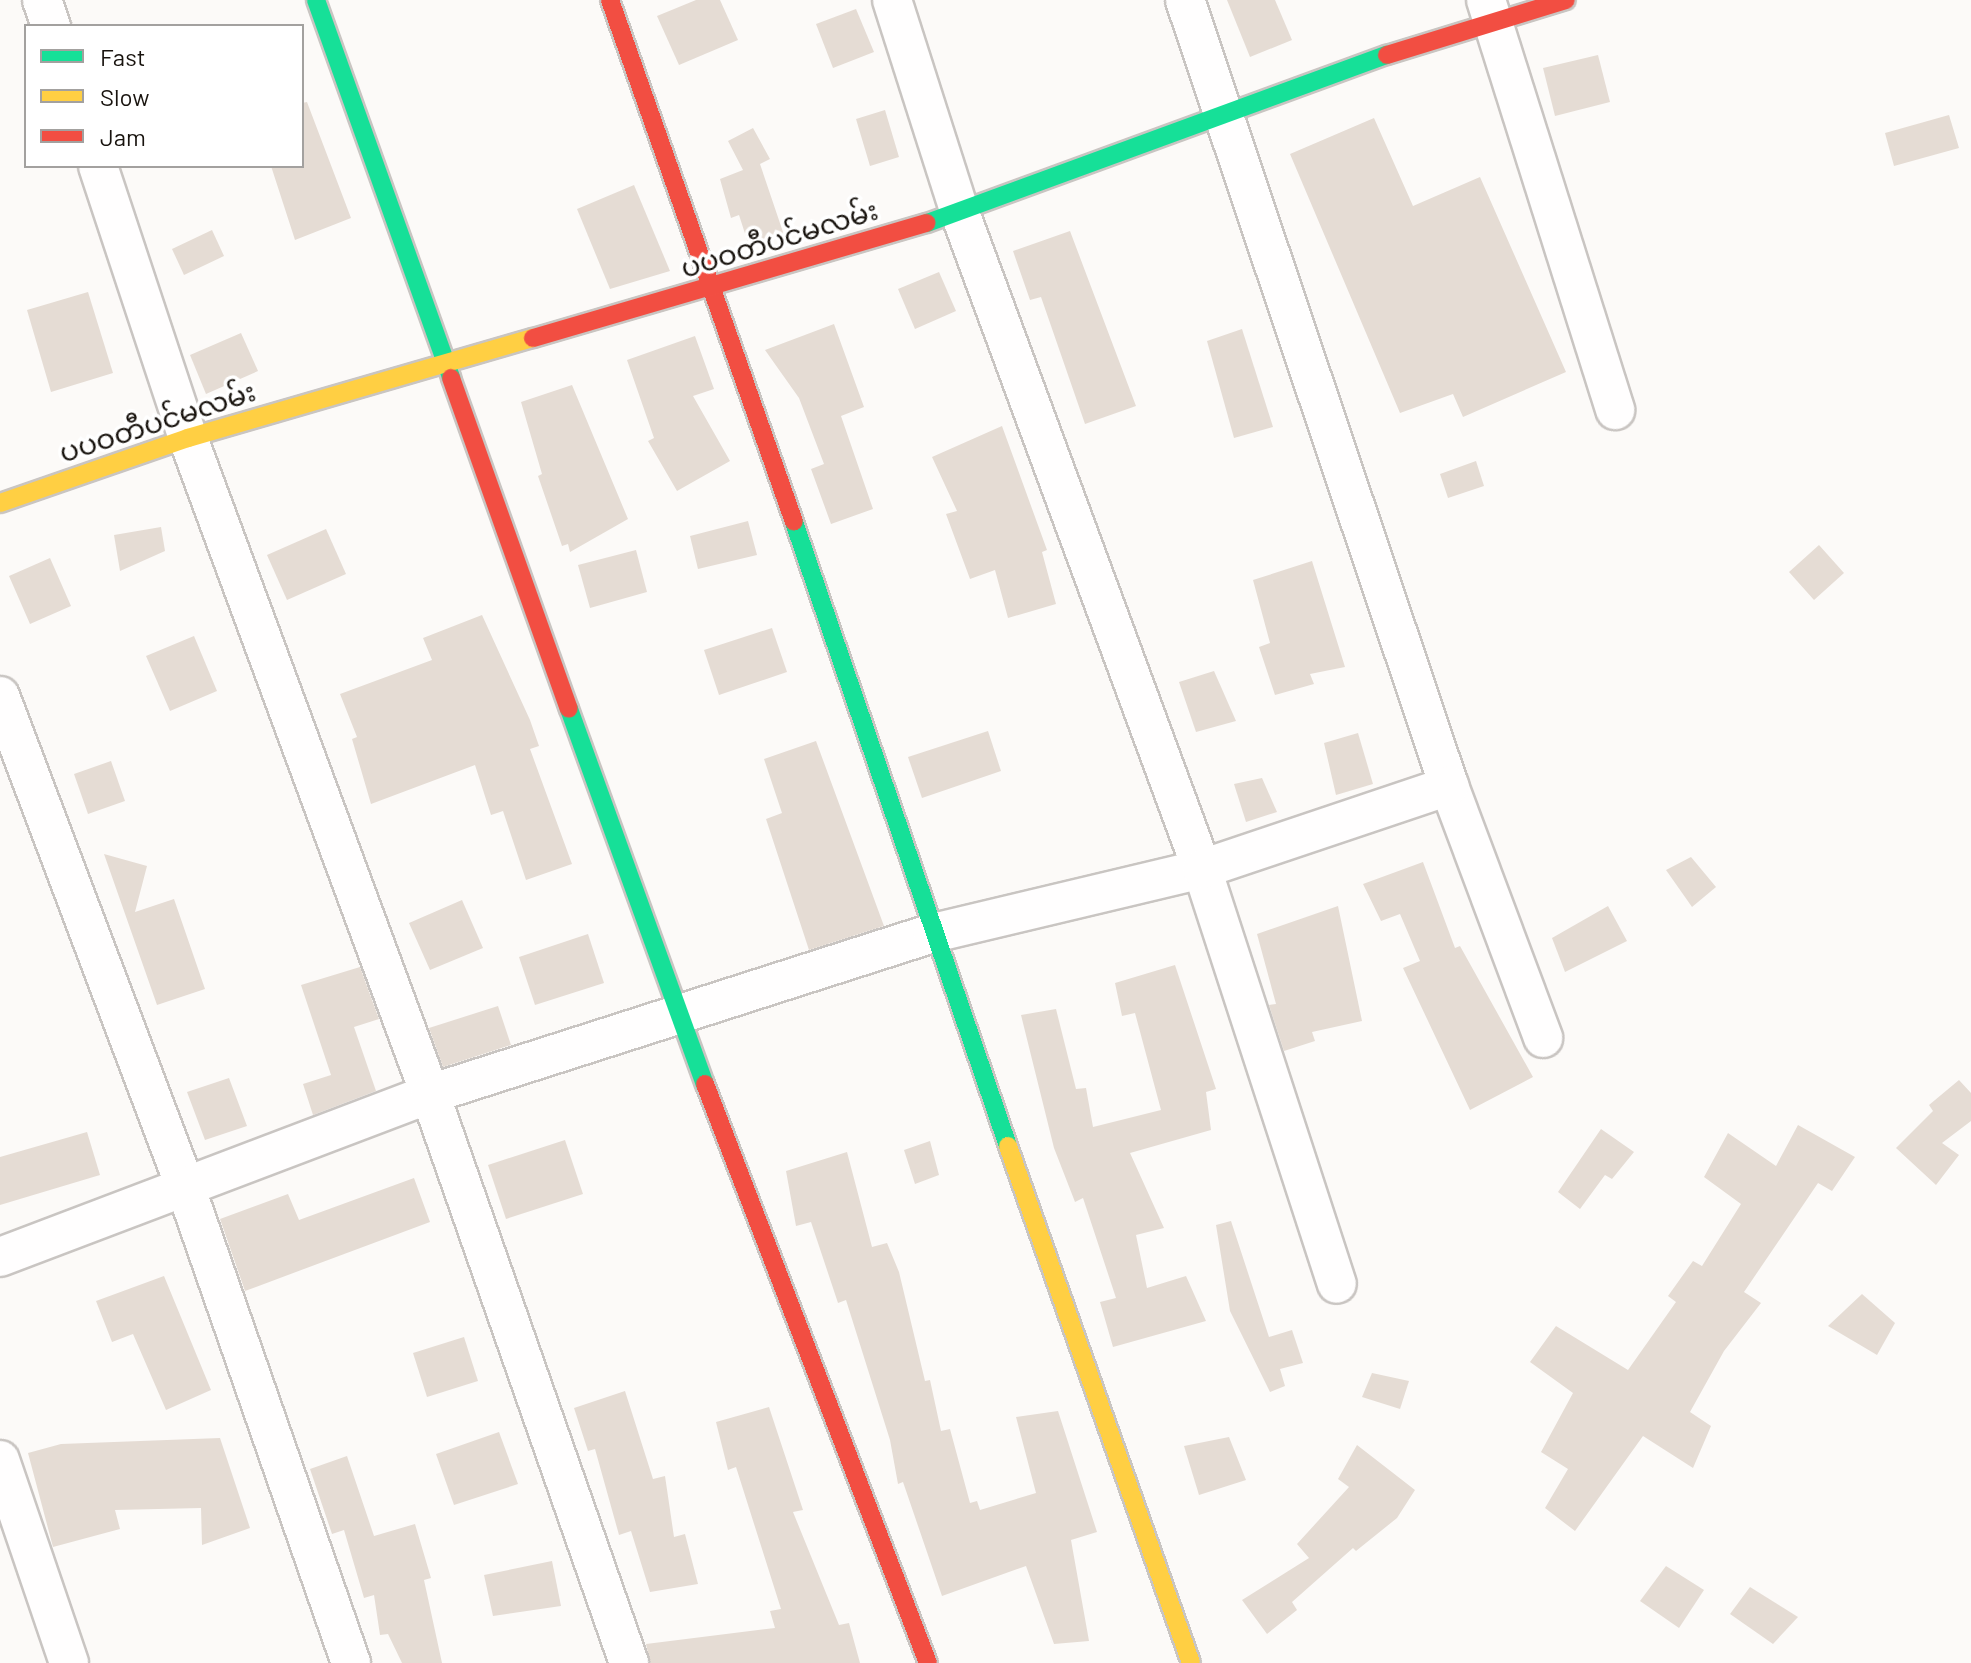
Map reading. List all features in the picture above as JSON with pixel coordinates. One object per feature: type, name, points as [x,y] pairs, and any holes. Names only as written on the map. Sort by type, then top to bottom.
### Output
[{"type":"street","points":[[42,0],[50,24]]},
{"type":"street","points":[[316,0],[678,1015],[928,1663]]},
{"type":"street","points":[[610,0],[715,287],[933,933],[1191,1663]]},
{"type":"street","points":[[892,0],[960,213],[1202,869],[1337,1284]]},
{"type":"street","points":[[1185,0],[1449,786],[1543,1038]]},
{"type":"street","name":"ပပဝတီပင်မလမ်း","points":[[0,503],[188,438],[444,361],[715,287],[960,213],[1489,9],[1566,0]]},
{"type":"street","points":[[1489,9],[1615,410]]},
{"type":"street","points":[[99,168],[188,438],[430,1094],[629,1663]]},
{"type":"street","points":[[0,696],[185,1186],[351,1663]]},
{"type":"street","points":[[0,1257],[430,1094],[933,933],[1202,869],[1449,786]]},
{"type":"street","points":[[0,1460],[69,1663]]},
{"type":"building","points":[[696,0],[720,0],[738,40],[679,65],[657,16]]},
{"type":"building","points":[[1227,0],[1275,0],[1292,40],[1250,57]]},
{"type":"building","points":[[856,9],[874,52],[833,68],[816,24]]},
{"type":"building","points":[[1598,55],[1610,102],[1555,116],[1543,68]]},
{"type":"building","points":[[307,102],[351,218],[295,240],[272,168],[304,168],[304,103]]},
{"type":"building","points":[[885,110],[899,157],[870,166],[856,119]]},
{"type":"building","points":[[1949,115],[1959,148],[1894,166],[1885,133]]},
{"type":"building","points":[[1374,118],[1413,206],[1480,177],[1566,372],[1463,417],[1453,394],[1400,413],[1290,154]]},
{"type":"building","points":[[753,128],[770,159],[760,164],[784,235],[749,246],[739,215],[731,218],[720,179],[743,170],[728,141]]},
{"type":"building","points":[[634,185],[670,271],[610,289],[577,209]]},
{"type":"building","points":[[212,230],[224,256],[184,275],[172,249]]},
{"type":"building","points":[[1070,231],[1136,406],[1085,424],[1041,297],[1030,300],[1013,251]]},
{"type":"building","points":[[939,272],[956,311],[915,329],[898,289]]},
{"type":"building","points":[[88,292],[113,373],[51,392],[27,310]]},
{"type":"building","points":[[834,324],[864,407],[841,416],[873,509],[831,524],[811,469],[824,464],[799,398],[765,350]]},
{"type":"building","points":[[1242,329],[1273,427],[1234,438],[1207,341]]},
{"type":"building","points":[[241,333],[258,371],[206,394],[190,355]]},
{"type":"building","points":[[695,336],[714,389],[693,396],[730,461],[677,491],[648,441],[654,438],[627,360]]},
{"type":"building","points":[[572,385],[628,519],[570,552],[568,544],[562,546],[538,476],[542,474],[521,402]]},
{"type":"building","points":[[1002,426],[1047,550],[1042,552],[1056,604],[1008,618],[995,570],[970,579],[946,514],[957,511],[932,457]]},
{"type":"building","points":[[1476,461],[1484,486],[1448,498],[1440,474]]},
{"type":"building","points":[[748,521],[757,555],[698,569],[690,536]]},
{"type":"building","points":[[161,527],[165,551],[120,571],[114,535]]},
{"type":"building","points":[[326,529],[346,574],[287,600],[267,555]]},
{"type":"building","points":[[1819,545],[1844,573],[1814,600],[1789,572]]},
{"type":"building","points":[[636,550],[647,592],[590,608],[578,565]]},
{"type":"building","points":[[50,558],[71,606],[30,624],[9,576]]},
{"type":"building","points":[[1312,561],[1345,667],[1310,674],[1314,684],[1275,695],[1259,647],[1270,643],[1253,580]]},
{"type":"building","points":[[482,615],[530,720],[539,746],[530,749],[572,864],[526,880],[503,811],[491,815],[475,765],[371,804],[352,739],[357,737],[340,694],[432,660],[423,638]]},
{"type":"building","points":[[772,628],[787,672],[719,695],[704,650]]},
{"type":"building","points":[[194,636],[217,691],[170,711],[146,656]]},
{"type":"building","points":[[1214,671],[1236,721],[1196,732],[1179,682]]},
{"type":"building","points":[[988,731],[1001,771],[922,798],[908,757]]},
{"type":"building","points":[[1358,733],[1373,784],[1336,795],[1324,743]]},
{"type":"building","points":[[816,741],[884,926],[809,950],[766,819],[782,813],[764,759]]},
{"type":"building","points":[[111,761],[125,801],[88,814],[74,774]]},
{"type":"building","points":[[1262,778],[1277,812],[1246,822],[1234,784]]},
{"type":"building","points":[[104,854],[147,866],[135,912],[174,899],[205,989],[157,1005]]},
{"type":"building","points":[[1691,857],[1716,887],[1692,907],[1666,870]]},
{"type":"building","points":[[1423,862],[1455,948],[1460,946],[1533,1077],[1470,1110],[1403,968],[1420,961],[1400,914],[1381,921],[1363,884]]},
{"type":"building","points":[[462,900],[483,948],[430,970],[409,923]]},
{"type":"building","points":[[1338,906],[1362,1021],[1312,1032],[1315,1041],[1284,1051],[1269,1005],[1276,1004],[1257,934]]},
{"type":"building","points":[[1608,906],[1627,941],[1565,972],[1552,938]]},
{"type":"building","points":[[588,934],[604,983],[535,1005],[519,957]]},
{"type":"building","points":[[1175,965],[1216,1089],[1206,1092],[1211,1130],[1130,1153],[1164,1228],[1136,1235],[1147,1288],[1186,1276],[1206,1321],[1113,1347],[1100,1302],[1116,1298],[1083,1198],[1075,1202],[1054,1148],[1021,1015],[1056,1009],[1076,1089],[1086,1088],[1093,1127],[1161,1110],[1135,1013],[1122,1016],[1115,983]]},
{"type":"building","points":[[360,967],[379,1019],[354,1027],[376,1091],[313,1115],[303,1084],[331,1075],[301,985]]},
{"type":"building","points":[[498,1006],[511,1045],[443,1067],[429,1028]]},
{"type":"building","points":[[229,1078],[247,1126],[205,1140],[187,1092]]},
{"type":"building","points":[[1959,1080],[1971,1093],[1971,1121],[1942,1143],[1959,1155],[1936,1185],[1896,1148],[1933,1111],[1929,1105]]},
{"type":"building","points":[[1798,1125],[1855,1157],[1832,1191],[1818,1183],[1744,1292],[1761,1303],[1724,1351],[1690,1412],[1711,1426],[1693,1468],[1643,1436],[1575,1531],[1545,1508],[1568,1469],[1541,1452],[1573,1393],[1530,1362],[1556,1326],[1628,1370],[1676,1302],[1668,1296],[1693,1261],[1702,1266],[1741,1204],[1704,1177],[1728,1133],[1776,1166]]},
{"type":"building","points":[[1601,1129],[1634,1152],[1612,1179],[1605,1175],[1580,1209],[1558,1192]]},
{"type":"building","points":[[87,1132],[100,1175],[0,1205],[0,1157]]},
{"type":"building","points":[[565,1140],[583,1194],[506,1219],[488,1165]]},
{"type":"building","points":[[930,1141],[939,1175],[915,1184],[904,1150]]},
{"type":"building","points":[[847,1152],[872,1247],[887,1243],[899,1272],[925,1381],[930,1380],[941,1431],[950,1429],[970,1503],[977,1501],[980,1510],[1036,1493],[1016,1417],[1058,1411],[1097,1532],[1071,1540],[1089,1641],[1054,1644],[1026,1566],[942,1596],[903,1482],[898,1484],[890,1440],[846,1300],[838,1303],[811,1222],[796,1226],[786,1171]]},
{"type":"building","points":[[414,1178],[430,1222],[245,1291],[220,1219],[288,1194],[299,1220]]},
{"type":"building","points":[[1231,1221],[1269,1337],[1292,1330],[1303,1363],[1280,1369],[1285,1386],[1270,1392],[1230,1311],[1216,1225]]},
{"type":"building","points":[[164,1276],[211,1390],[166,1410],[133,1334],[112,1342],[96,1301]]},
{"type":"building","points":[[1862,1294],[1895,1323],[1877,1355],[1828,1326]]},
{"type":"building","points":[[464,1337],[478,1381],[427,1397],[413,1353]]},
{"type":"building","points":[[1372,1373],[1409,1381],[1400,1409],[1362,1397]]},
{"type":"building","points":[[625,1391],[653,1479],[665,1476],[674,1537],[685,1534],[698,1584],[650,1592],[631,1531],[619,1535],[595,1449],[588,1451],[574,1408]]},
{"type":"building","points":[[769,1407],[803,1510],[793,1512],[839,1625],[849,1623],[860,1663],[650,1663],[646,1644],[775,1628],[770,1611],[781,1609],[736,1467],[728,1470],[716,1422]]},
{"type":"building","points":[[499,1432],[518,1484],[454,1505],[436,1454]]},
{"type":"building","points":[[1229,1437],[1246,1480],[1199,1495],[1184,1446]]},
{"type":"building","points":[[220,1438],[250,1528],[202,1545],[201,1508],[115,1510],[120,1529],[53,1547],[28,1453],[61,1444]]},
{"type":"building","points":[[1357,1445],[1415,1490],[1397,1518],[1356,1551],[1353,1548],[1292,1602],[1297,1610],[1267,1634],[1242,1600],[1309,1558],[1297,1544],[1349,1487],[1338,1479]]},
{"type":"building","points":[[347,1456],[374,1536],[415,1524],[431,1578],[424,1580],[442,1663],[402,1663],[388,1634],[380,1635],[374,1595],[364,1598],[344,1530],[332,1534],[310,1469]]},
{"type":"building","points":[[552,1561],[561,1606],[493,1616],[484,1575]]},
{"type":"building","points":[[1666,1566],[1704,1590],[1679,1628],[1640,1601]]},
{"type":"building","points":[[1750,1587],[1798,1617],[1773,1644],[1730,1614]]},
{"type":"traffic: fast","points":[[316,0],[451,378]]},
{"type":"traffic: fast","points":[[927,223],[1387,55]]},
{"type":"traffic: fast","points":[[794,522],[1008,1146]]},
{"type":"traffic: fast","points":[[569,709],[705,1084]]},
{"type":"traffic: slow","points":[[0,503],[188,438],[533,338]]},
{"type":"traffic: slow","points":[[1008,1146],[1191,1663]]},
{"type":"traffic: jam","points":[[610,0],[794,522]]},
{"type":"traffic: jam","points":[[1387,55],[1566,0]]},
{"type":"traffic: jam","points":[[533,338],[927,223]]},
{"type":"traffic: jam","points":[[451,378],[569,709]]},
{"type":"traffic: jam","points":[[705,1084],[928,1663]]}]
